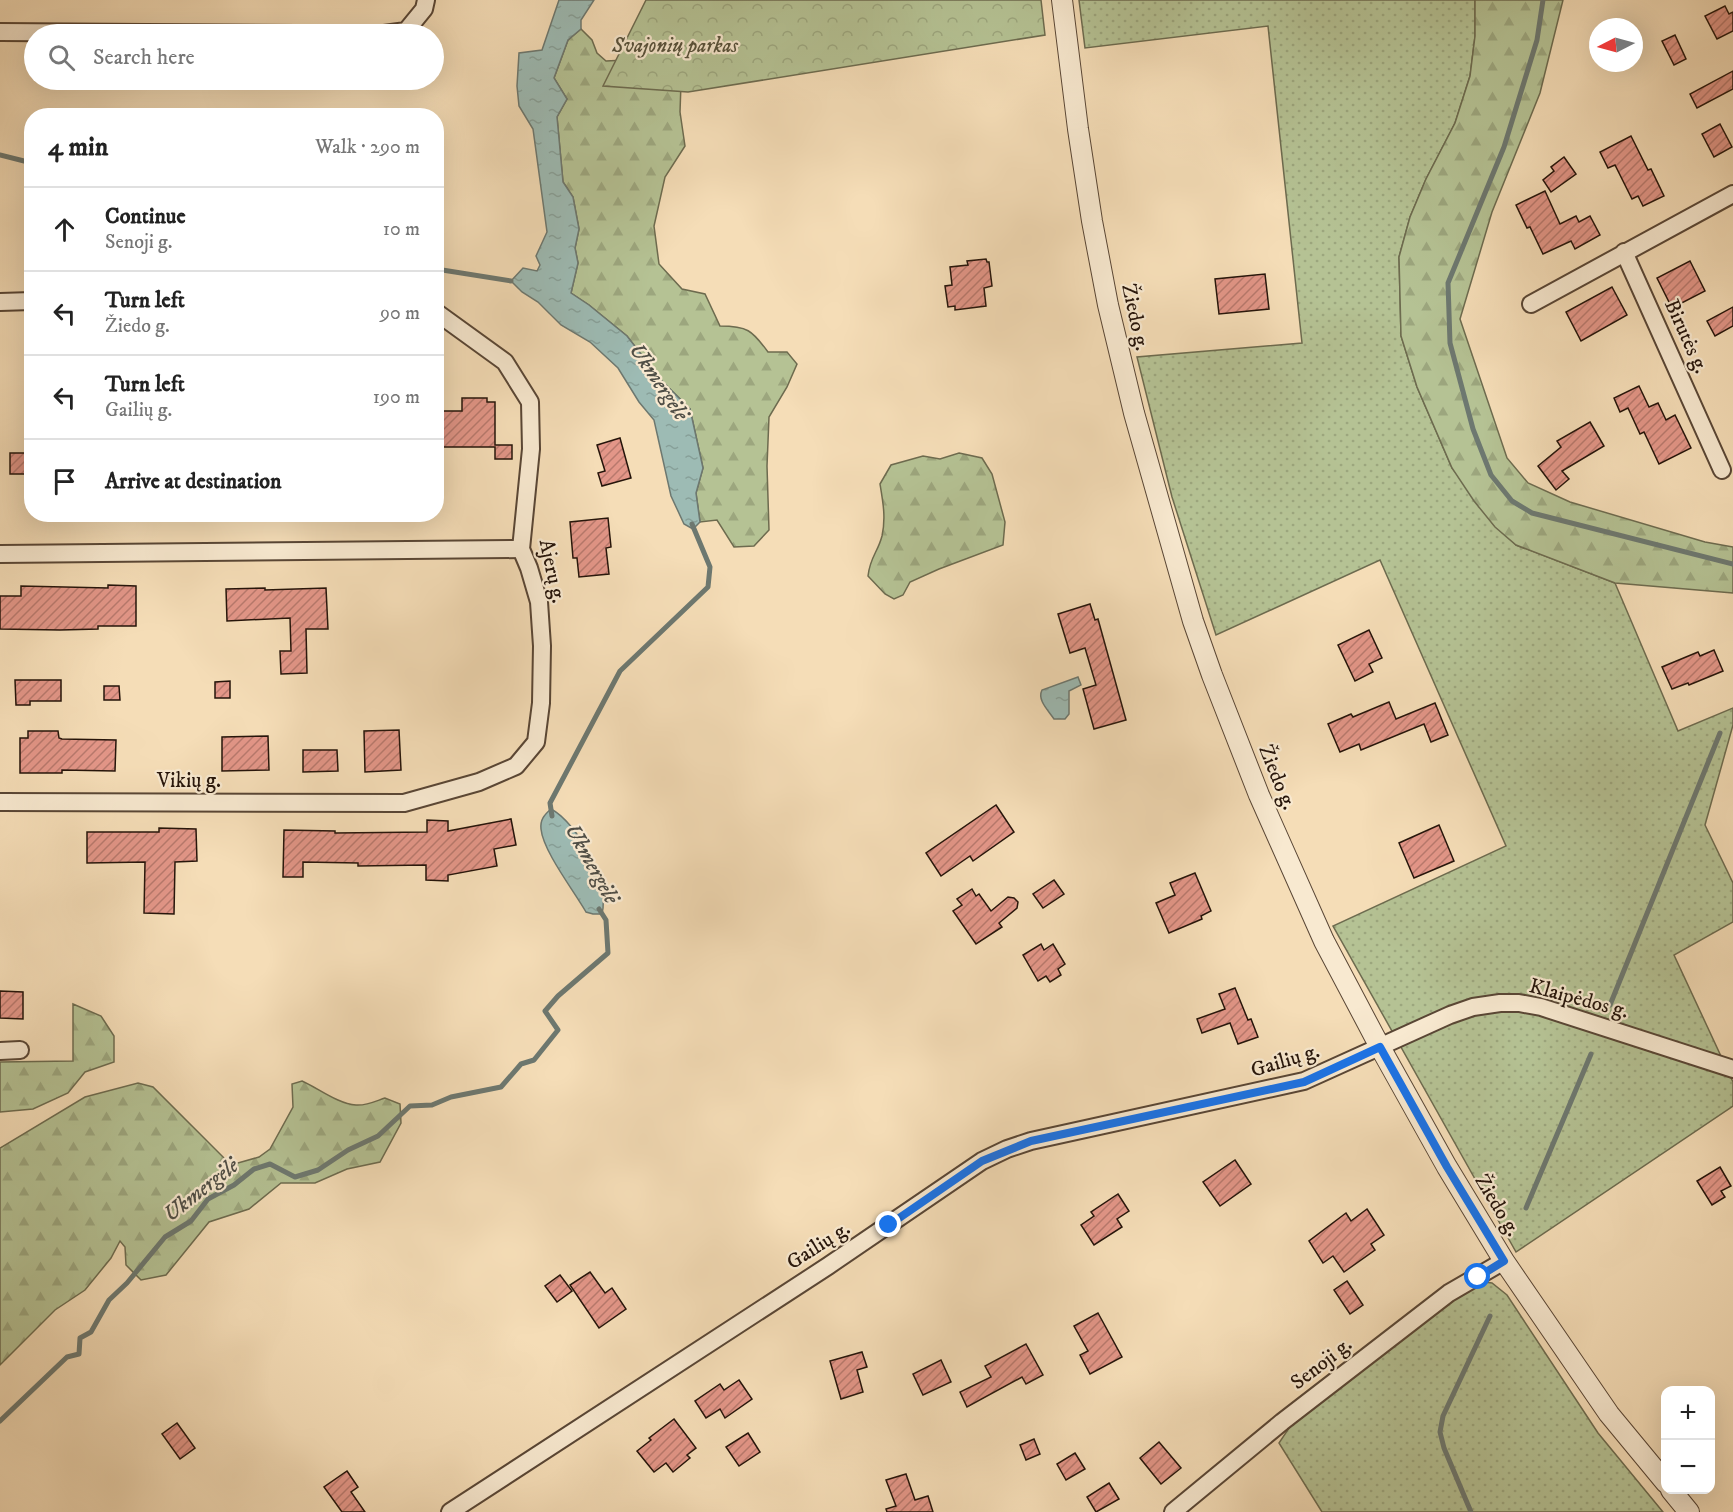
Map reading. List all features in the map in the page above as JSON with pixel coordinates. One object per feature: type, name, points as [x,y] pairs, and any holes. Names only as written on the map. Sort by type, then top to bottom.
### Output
[{"type":"street","points":[[412,24],[424,9],[426,0]]},
{"type":"street","name":"Žiedo g.","points":[[1062,0],[1078,129],[1108,304],[1134,413],[1193,621],[1254,784],[1296,881],[1380,1047],[1447,1167],[1504,1261],[1609,1414],[1661,1478]]},
{"type":"street","points":[[0,32],[24,32]]},
{"type":"street","points":[[1531,304],[1733,194]]},
{"type":"street","name":"Birutės g.","points":[[1624,252],[1722,470]]},
{"type":"street","points":[[0,302],[24,302]]},
{"type":"street","name":"Ajerų g.","points":[[378,803],[404,803],[479,783],[516,766],[536,742],[541,704],[542,646],[539,602],[521,549],[531,449],[530,402],[505,362],[444,318]]},
{"type":"street","points":[[0,554],[521,549]]},
{"type":"street","name":"Vikių g.","points":[[0,802],[378,803]]},
{"type":"street","name":"Klaipėdos g.","points":[[1380,1047],[1473,1007],[1519,1003],[1580,1018],[1733,1069]]},
{"type":"street","name":"Gailių g.","points":[[450,1512],[828,1266],[982,1161],[1031,1141],[1304,1082],[1380,1047]]},
{"type":"street","points":[[0,1051],[20,1050]]},
{"type":"street","name":"Senoji g.","points":[[1173,1512],[1282,1422],[1449,1293],[1504,1261]]},
{"type":"street","points":[[1674,1494],[1689,1512]]},
{"type":"green space","name":"Svajonių parkas","points":[[646,0],[1041,0],[1045,35],[688,92],[603,86]]},
{"type":"green space","points":[[847,0],[681,83],[680,112],[685,146],[665,177],[654,226],[659,264],[682,289],[705,294],[720,326],[743,328],[753,334],[768,352],[787,352],[797,364],[787,387],[769,417],[767,466],[769,530],[754,546],[734,547],[717,520],[700,522],[696,493],[703,468],[690,409],[661,380],[627,336],[571,293],[578,263],[575,248],[579,229],[573,197],[563,182],[557,117],[567,99],[554,78],[568,40],[581,29],[592,40],[597,53],[606,61],[626,60]]},
{"type":"green space","points":[[1079,0],[1475,0],[1475,36],[1470,76],[1455,123],[1426,179],[1410,217],[1399,257],[1401,336],[1417,387],[1452,468],[1516,545],[1615,583],[1678,731],[1733,708],[1733,725],[1705,825],[1733,883],[1733,922],[1674,955],[1733,1082],[1733,1106],[1516,1252],[1333,926],[1506,846],[1380,560],[1216,635],[1172,497],[1137,357],[1302,343],[1268,26],[1085,48]]},
{"type":"green space","points":[[1475,0],[1563,0],[1540,93],[1492,212],[1460,319],[1507,458],[1528,483],[1570,502],[1705,542],[1733,547],[1733,593],[1615,583],[1516,545],[1495,527],[1452,468],[1417,387],[1401,336],[1399,257],[1410,217],[1426,179],[1455,123],[1470,76],[1475,36]]},
{"type":"green space","points":[[959,453],[982,458],[992,474],[1005,522],[1003,545],[910,582],[903,595],[894,599],[885,594],[868,576],[884,523],[880,484],[891,465],[923,456],[940,459]]},
{"type":"green space","points":[[73,1004],[101,1016],[114,1036],[114,1062],[85,1072],[68,1093],[33,1109],[0,1112],[0,1062],[73,1061]]},
{"type":"green space","points":[[302,1081],[349,1104],[363,1105],[385,1098],[400,1104],[401,1123],[380,1162],[347,1169],[315,1183],[281,1183],[249,1209],[209,1222],[166,1275],[141,1280],[126,1265],[125,1247],[120,1241],[111,1258],[85,1290],[55,1310],[0,1365],[0,1148],[85,1097],[138,1083],[153,1087],[231,1165],[259,1157],[270,1149],[293,1107],[292,1084]]},
{"type":"green space","points":[[1484,1282],[1492,1283],[1507,1295],[1598,1433],[1663,1512],[1322,1512],[1279,1443],[1295,1419],[1453,1299]]},
{"type":"water","points":[[559,0],[594,0],[581,20],[581,29],[568,40],[554,78],[567,99],[557,117],[563,182],[573,197],[579,229],[575,248],[578,263],[571,293],[627,336],[661,380],[690,409],[703,468],[696,493],[700,522],[693,529],[684,524],[671,496],[654,420],[639,402],[618,368],[590,342],[561,325],[538,302],[522,292],[511,281],[523,268],[537,271],[540,265],[536,256],[547,232],[533,129],[519,106],[517,86],[519,53],[542,50]]},
{"type":"water","points":[[1078,677],[1081,685],[1069,691],[1069,714],[1065,719],[1054,719],[1042,701],[1042,690]]},
{"type":"water","points":[[551,809],[571,827],[590,856],[601,887],[602,914],[586,912],[547,848],[541,823]]},
{"type":"building","points":[[1725,6],[1729,14],[1733,12],[1733,31],[1717,39],[1705,16]]},
{"type":"building","points":[[1675,35],[1686,59],[1674,65],[1662,41]]},
{"type":"building","points":[[1733,71],[1733,89],[1697,108],[1690,94]]},
{"type":"building","points":[[1720,124],[1732,147],[1714,157],[1702,134]]},
{"type":"building","points":[[1631,136],[1664,196],[1643,206],[1638,196],[1632,199],[1615,165],[1608,168],[1600,152]]},
{"type":"building","points":[[1564,157],[1576,174],[1551,192],[1543,180],[1554,171],[1551,167]]},
{"type":"building","points":[[1545,191],[1560,224],[1576,216],[1579,222],[1590,216],[1600,235],[1575,249],[1571,241],[1543,254],[1516,205]]},
{"type":"building","points":[[986,259],[989,262],[992,286],[984,288],[986,306],[955,310],[955,306],[948,307],[945,286],[952,285],[950,267],[968,265],[967,261]]},
{"type":"building","points":[[1690,261],[1705,291],[1672,308],[1657,278]]},
{"type":"building","points":[[1265,274],[1269,309],[1219,314],[1215,279]]},
{"type":"building","points":[[1612,287],[1627,315],[1581,341],[1566,312]]},
{"type":"building","points":[[1733,307],[1733,326],[1715,336],[1707,321]]},
{"type":"building","points":[[1639,386],[1649,407],[1658,403],[1666,420],[1675,415],[1691,448],[1659,464],[1644,432],[1640,434],[1628,408],[1620,412],[1614,398]]},
{"type":"building","points":[[462,398],[487,398],[487,402],[495,402],[495,445],[512,445],[512,459],[495,459],[495,447],[444,447],[444,411],[462,411]]},
{"type":"building","points":[[1590,422],[1604,446],[1562,471],[1569,479],[1556,490],[1538,466],[1561,447],[1557,441]]},
{"type":"building","points":[[620,438],[631,478],[602,486],[598,473],[605,471],[597,445]]},
{"type":"building","points":[[10,453],[24,453],[24,474],[10,474]]},
{"type":"building","points":[[608,518],[611,547],[606,548],[609,574],[579,577],[577,558],[573,558],[570,522]]},
{"type":"building","points":[[108,585],[136,586],[136,626],[98,626],[98,629],[60,630],[0,629],[0,596],[21,596],[21,586],[108,588]]},
{"type":"building","points":[[265,588],[265,590],[326,588],[328,629],[306,629],[307,673],[281,674],[280,651],[291,651],[290,618],[227,621],[226,589]]},
{"type":"building","points":[[1090,604],[1095,620],[1098,619],[1126,720],[1094,729],[1083,689],[1096,685],[1085,648],[1070,653],[1058,614]]},
{"type":"building","points":[[1369,630],[1382,658],[1369,664],[1373,672],[1355,681],[1338,645]]},
{"type":"building","points":[[1714,650],[1723,671],[1689,685],[1688,683],[1672,689],[1662,667],[1698,652],[1700,656]]},
{"type":"building","points":[[15,680],[61,680],[61,701],[30,701],[30,705],[16,705]]},
{"type":"building","points":[[230,681],[230,698],[215,698],[215,682]]},
{"type":"building","points":[[104,686],[119,686],[120,700],[104,700]]},
{"type":"building","points":[[1389,702],[1396,719],[1435,703],[1448,735],[1431,742],[1424,724],[1361,750],[1359,744],[1340,752],[1328,724],[1351,714],[1353,717]]},
{"type":"building","points":[[399,730],[401,770],[365,772],[364,731]]},
{"type":"building","points":[[28,731],[58,731],[59,738],[62,739],[116,740],[115,771],[62,770],[62,773],[20,773],[20,738],[28,738]]},
{"type":"building","points":[[268,736],[269,770],[222,771],[222,737]]},
{"type":"building","points":[[303,750],[337,750],[338,771],[303,772]]},
{"type":"building","points":[[996,805],[1014,832],[973,861],[970,856],[941,876],[926,853]]},
{"type":"building","points":[[511,819],[516,845],[494,849],[497,866],[448,875],[448,881],[426,880],[426,865],[358,866],[358,863],[303,862],[303,877],[283,877],[284,830],[335,831],[335,833],[427,832],[427,820],[448,821],[448,831]]},
{"type":"building","points":[[1439,825],[1454,861],[1414,878],[1399,843]]},
{"type":"building","points":[[159,828],[196,829],[197,861],[175,862],[174,914],[144,913],[145,862],[87,863],[87,832],[159,832]]},
{"type":"building","points":[[1195,873],[1211,911],[1201,916],[1202,919],[1169,933],[1156,903],[1175,895],[1170,883]]},
{"type":"building","points":[[1054,880],[1064,894],[1043,908],[1033,894]]},
{"type":"building","points":[[972,889],[976,896],[979,894],[991,911],[1008,897],[1018,902],[1017,908],[999,923],[1002,927],[976,944],[953,911],[962,905],[957,899]]},
{"type":"building","points":[[1041,944],[1044,950],[1053,944],[1065,964],[1058,969],[1061,975],[1050,982],[1046,976],[1038,981],[1023,955]]},
{"type":"building","points":[[1235,988],[1248,1020],[1251,1019],[1258,1037],[1238,1044],[1230,1023],[1202,1033],[1197,1019],[1225,1009],[1219,994]]},
{"type":"building","points":[[0,991],[23,992],[23,1019],[0,1018]]},
{"type":"building","points":[[1235,1160],[1251,1184],[1220,1206],[1203,1182]]},
{"type":"building","points":[[1720,1167],[1731,1186],[1721,1191],[1725,1197],[1712,1205],[1697,1181]]},
{"type":"building","points":[[1118,1194],[1129,1211],[1117,1219],[1122,1227],[1094,1245],[1081,1225],[1094,1216],[1091,1212]]},
{"type":"building","points":[[1367,1209],[1384,1235],[1371,1244],[1375,1250],[1344,1272],[1333,1256],[1323,1263],[1309,1241],[1346,1213],[1351,1221]]},
{"type":"building","points":[[590,1272],[605,1293],[612,1288],[626,1309],[599,1328],[570,1285]]},
{"type":"building","points":[[560,1275],[572,1291],[557,1302],[545,1286]]},
{"type":"building","points":[[1347,1281],[1363,1305],[1350,1314],[1334,1290]]},
{"type":"building","points":[[1098,1313],[1122,1357],[1090,1374],[1080,1355],[1088,1351],[1074,1326]]},
{"type":"building","points":[[1026,1344],[1043,1375],[1026,1384],[1022,1377],[967,1407],[960,1392],[991,1377],[985,1366]]},
{"type":"building","points":[[862,1352],[867,1367],[857,1370],[863,1392],[841,1399],[830,1361]]},
{"type":"building","points":[[941,1360],[951,1382],[923,1395],[913,1374]]},
{"type":"building","points":[[739,1380],[752,1399],[725,1418],[720,1409],[706,1418],[695,1401],[720,1384],[724,1390]]},
{"type":"building","points":[[674,1419],[696,1448],[687,1455],[690,1458],[673,1472],[666,1463],[654,1472],[637,1451],[651,1440],[649,1438]]},
{"type":"building","points":[[177,1423],[195,1448],[180,1459],[162,1434]]},
{"type":"building","points":[[748,1433],[760,1452],[739,1466],[726,1447]]},
{"type":"building","points":[[1034,1439],[1040,1454],[1026,1460],[1020,1445]]},
{"type":"building","points":[[1159,1442],[1181,1468],[1161,1484],[1140,1458]]},
{"type":"building","points":[[1075,1453],[1085,1469],[1066,1480],[1057,1464]]},
{"type":"building","points":[[347,1471],[358,1487],[351,1492],[365,1512],[342,1512],[324,1487]]},
{"type":"building","points":[[906,1474],[915,1500],[928,1496],[933,1512],[887,1512],[886,1509],[896,1506],[886,1480]]},
{"type":"building","points":[[1109,1483],[1119,1499],[1096,1512],[1087,1497]]},
{"type":"waterway","points":[[1543,0],[1537,40],[1504,147],[1448,283],[1450,343],[1473,429],[1491,475],[1512,501],[1532,513],[1733,564]]},
{"type":"waterway","points":[[0,155],[24,161]]},
{"type":"waterway","points":[[444,270],[511,281]]},
{"type":"waterway","name":"Ukmergėlė","points":[[552,816],[550,803],[620,671],[708,587],[710,567],[692,524]]},
{"type":"waterway","points":[[1610,1005],[1720,733]]},
{"type":"waterway","name":"Ukmergėlė","points":[[0,1421],[67,1357],[79,1354],[80,1338],[91,1332],[109,1300],[127,1283],[165,1237],[191,1221],[208,1199],[234,1185],[254,1169],[270,1164],[295,1177],[318,1170],[348,1150],[378,1136],[410,1106],[432,1105],[451,1097],[501,1087],[521,1064],[534,1060],[558,1030],[545,1011],[558,996],[608,953],[606,920],[599,909]]},
{"type":"waterway","points":[[1526,1208],[1591,1054]]},
{"type":"waterway","points":[[1471,1512],[1444,1448],[1440,1432],[1443,1416],[1490,1316]]},
{"type":"route","points":[[889,1225],[982,1161],[1008,1149],[1031,1141],[1304,1082],[1380,1047],[1412,1108],[1504,1261],[1478,1277]]}]
